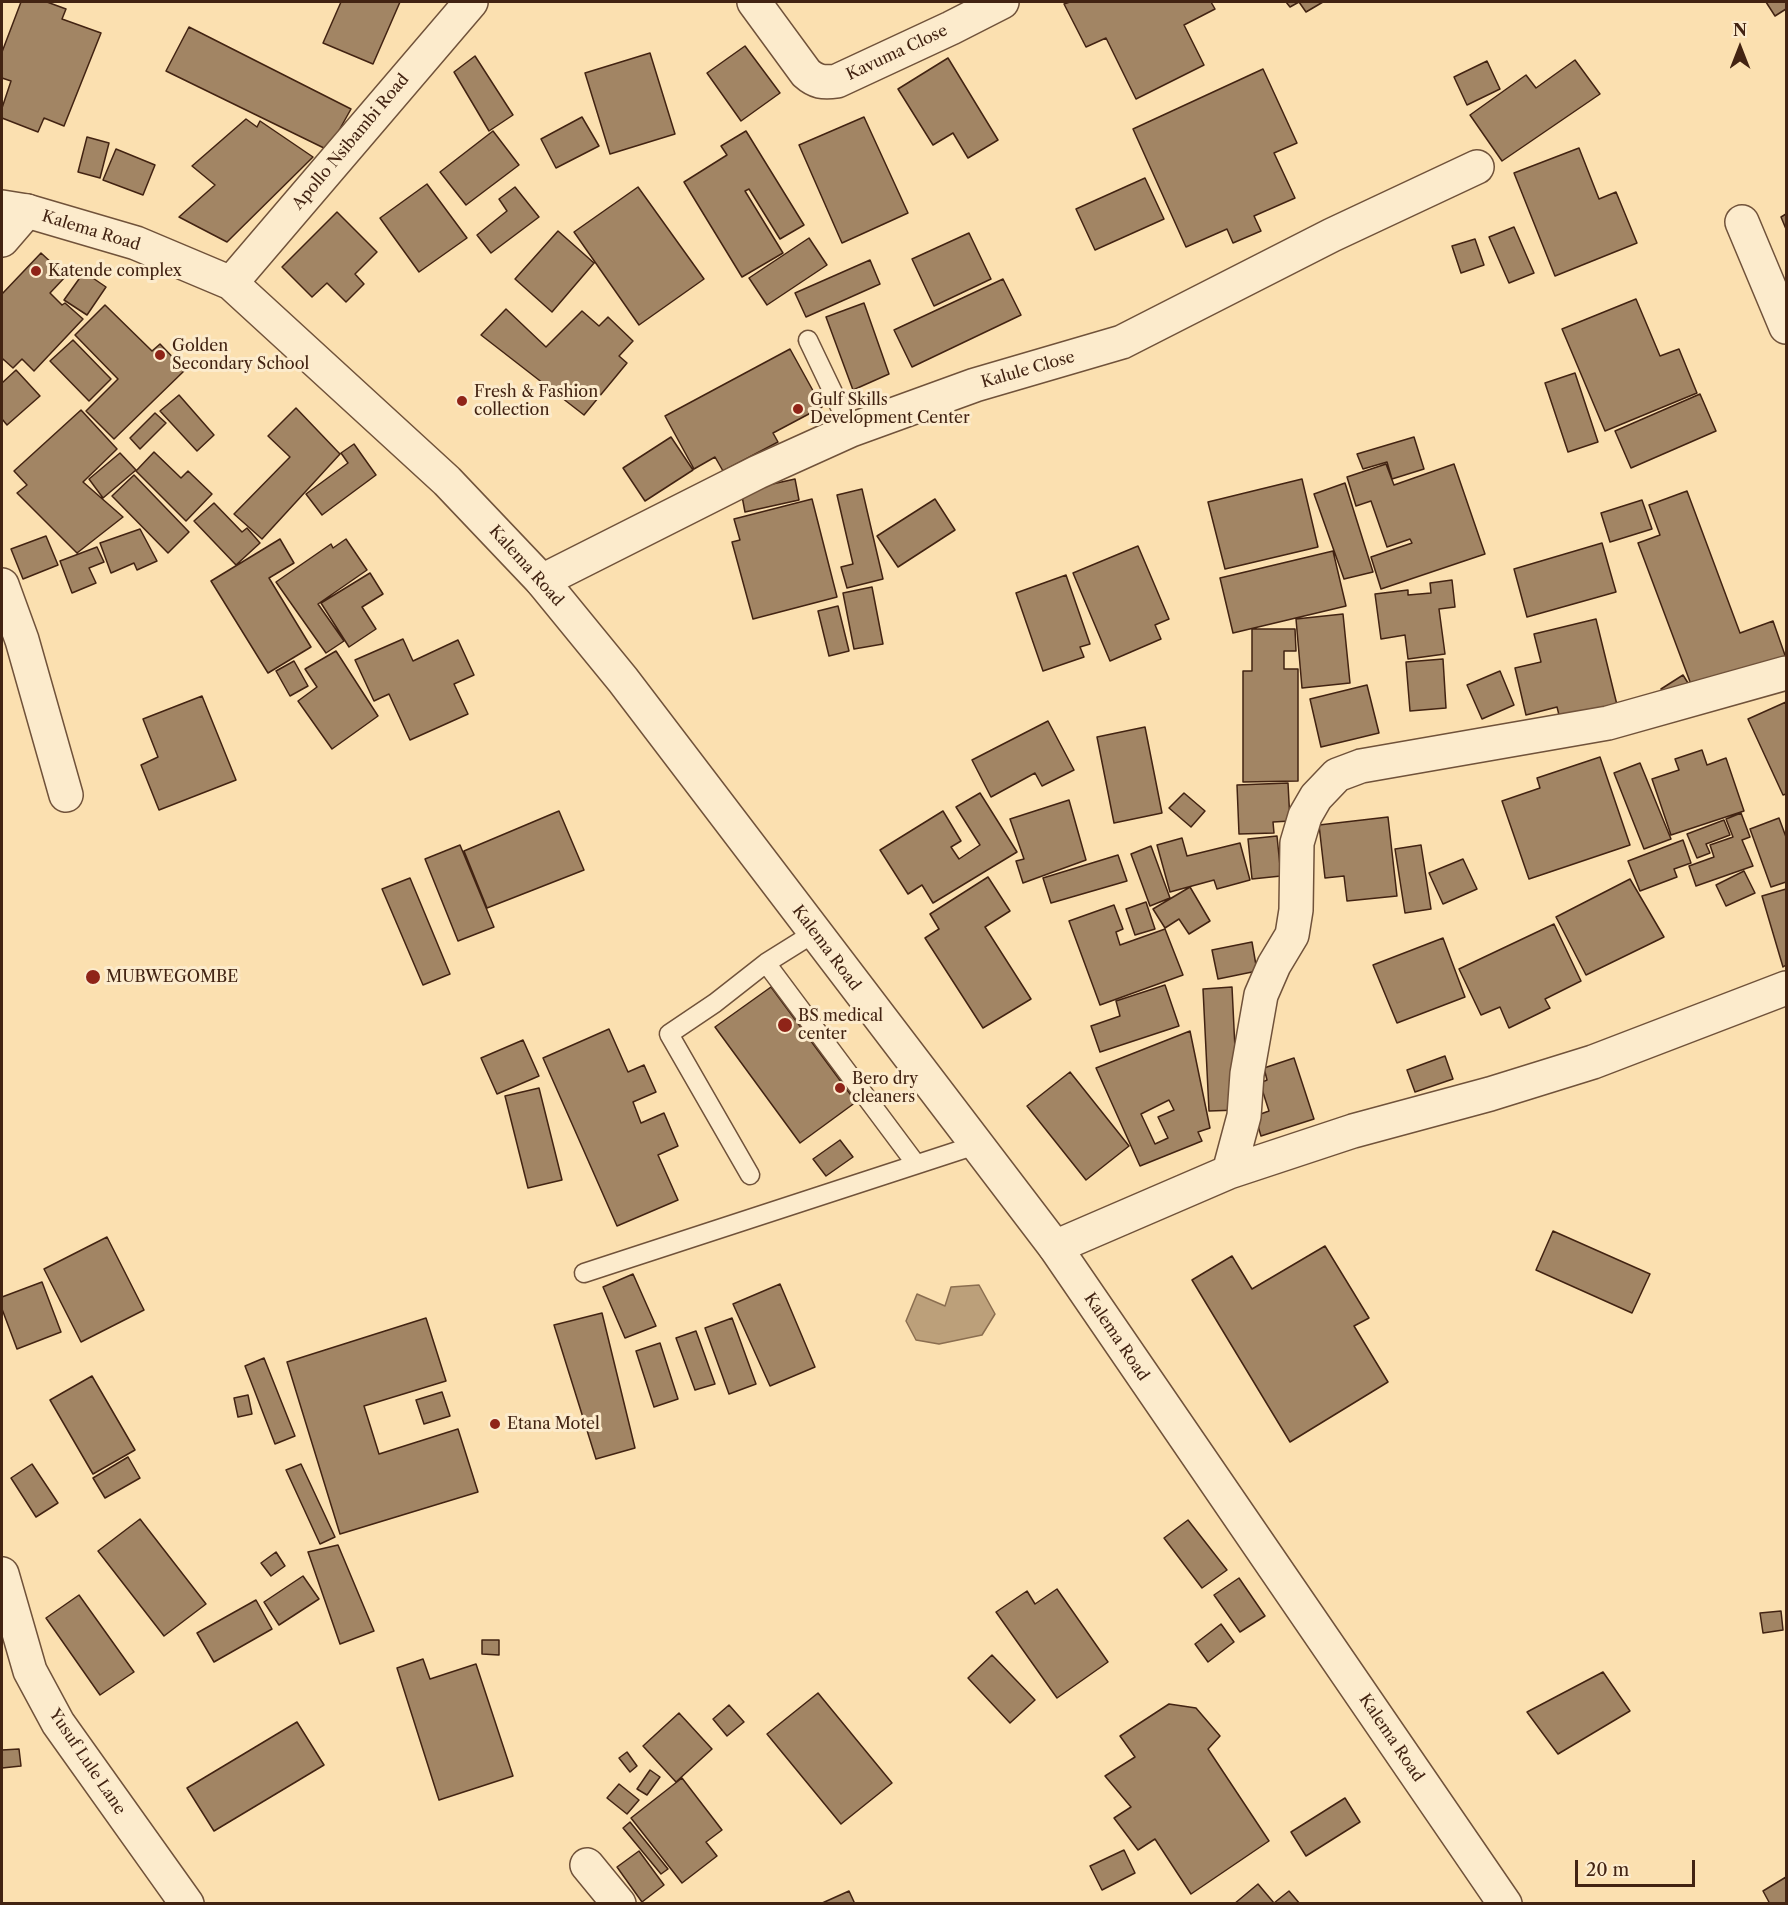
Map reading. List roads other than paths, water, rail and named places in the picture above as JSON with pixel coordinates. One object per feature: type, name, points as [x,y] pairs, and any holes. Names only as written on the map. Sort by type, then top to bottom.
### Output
[{"type":"street","name":"Apollo Nsibambi Road","points":[[231,283],[471,2]]},
{"type":"street","name":"Kavuma Close","points":[[754,2],[806,74],[816,81],[826,83],[837,81],[1002,2]]},
{"type":"street","name":"Kalule Close","points":[[542,581],[758,472],[851,430],[975,385],[1122,342],[1332,235],[1478,167]]},
{"type":"street","name":"Kalema Road","points":[[14,209],[136,243],[231,283],[447,481],[542,581],[623,680],[1055,1247],[1495,1900]]},
{"type":"street","points":[[2,240],[14,209]]},
{"type":"street","points":[[1742,222],[1786,327]]},
{"type":"street","points":[[2,585],[11,647],[66,795]]},
{"type":"street","points":[[1229,1172],[1244,1116],[1247,1074],[1261,995],[1274,964],[1292,934],[1296,910],[1297,843],[1305,816],[1316,797],[1337,775],[1361,766],[1608,723],[1786,673]]},
{"type":"street","points":[[1055,1247],[1229,1172],[1353,1131],[1490,1094],[1593,1062],[1786,988]]},
{"type":"street","name":"Yusuf Lule Lane","points":[[2,1574],[30,1671],[58,1723],[187,1904]]},
{"type":"street","points":[[587,1865],[619,1904]]},
{"type":"lane","points":[[808,340],[851,430]]},
{"type":"lane","points":[[750,1175],[669,1034],[715,1003],[766,963],[814,933]]},
{"type":"lane","points":[[766,963],[916,1164]]},
{"type":"lane","points":[[584,1273],[976,1145]]},
{"type":"place","name":"Katende complex","points":[[36,271]]},
{"type":"place","name":"Golden Secondary School","points":[[160,355]]},
{"type":"place","name":"Fresh & Fashion collection","points":[[462,401]]},
{"type":"place","name":"Gulf Skills Development Center","points":[[798,409]]},
{"type":"place","name":"MUBWEGOMBE","points":[[93,977]]},
{"type":"place","name":"BS medical center","points":[[785,1025]]},
{"type":"place","name":"Bero dry cleaners","points":[[840,1088]]},
{"type":"place","name":"Etana Motel","points":[[495,1424]]}]
